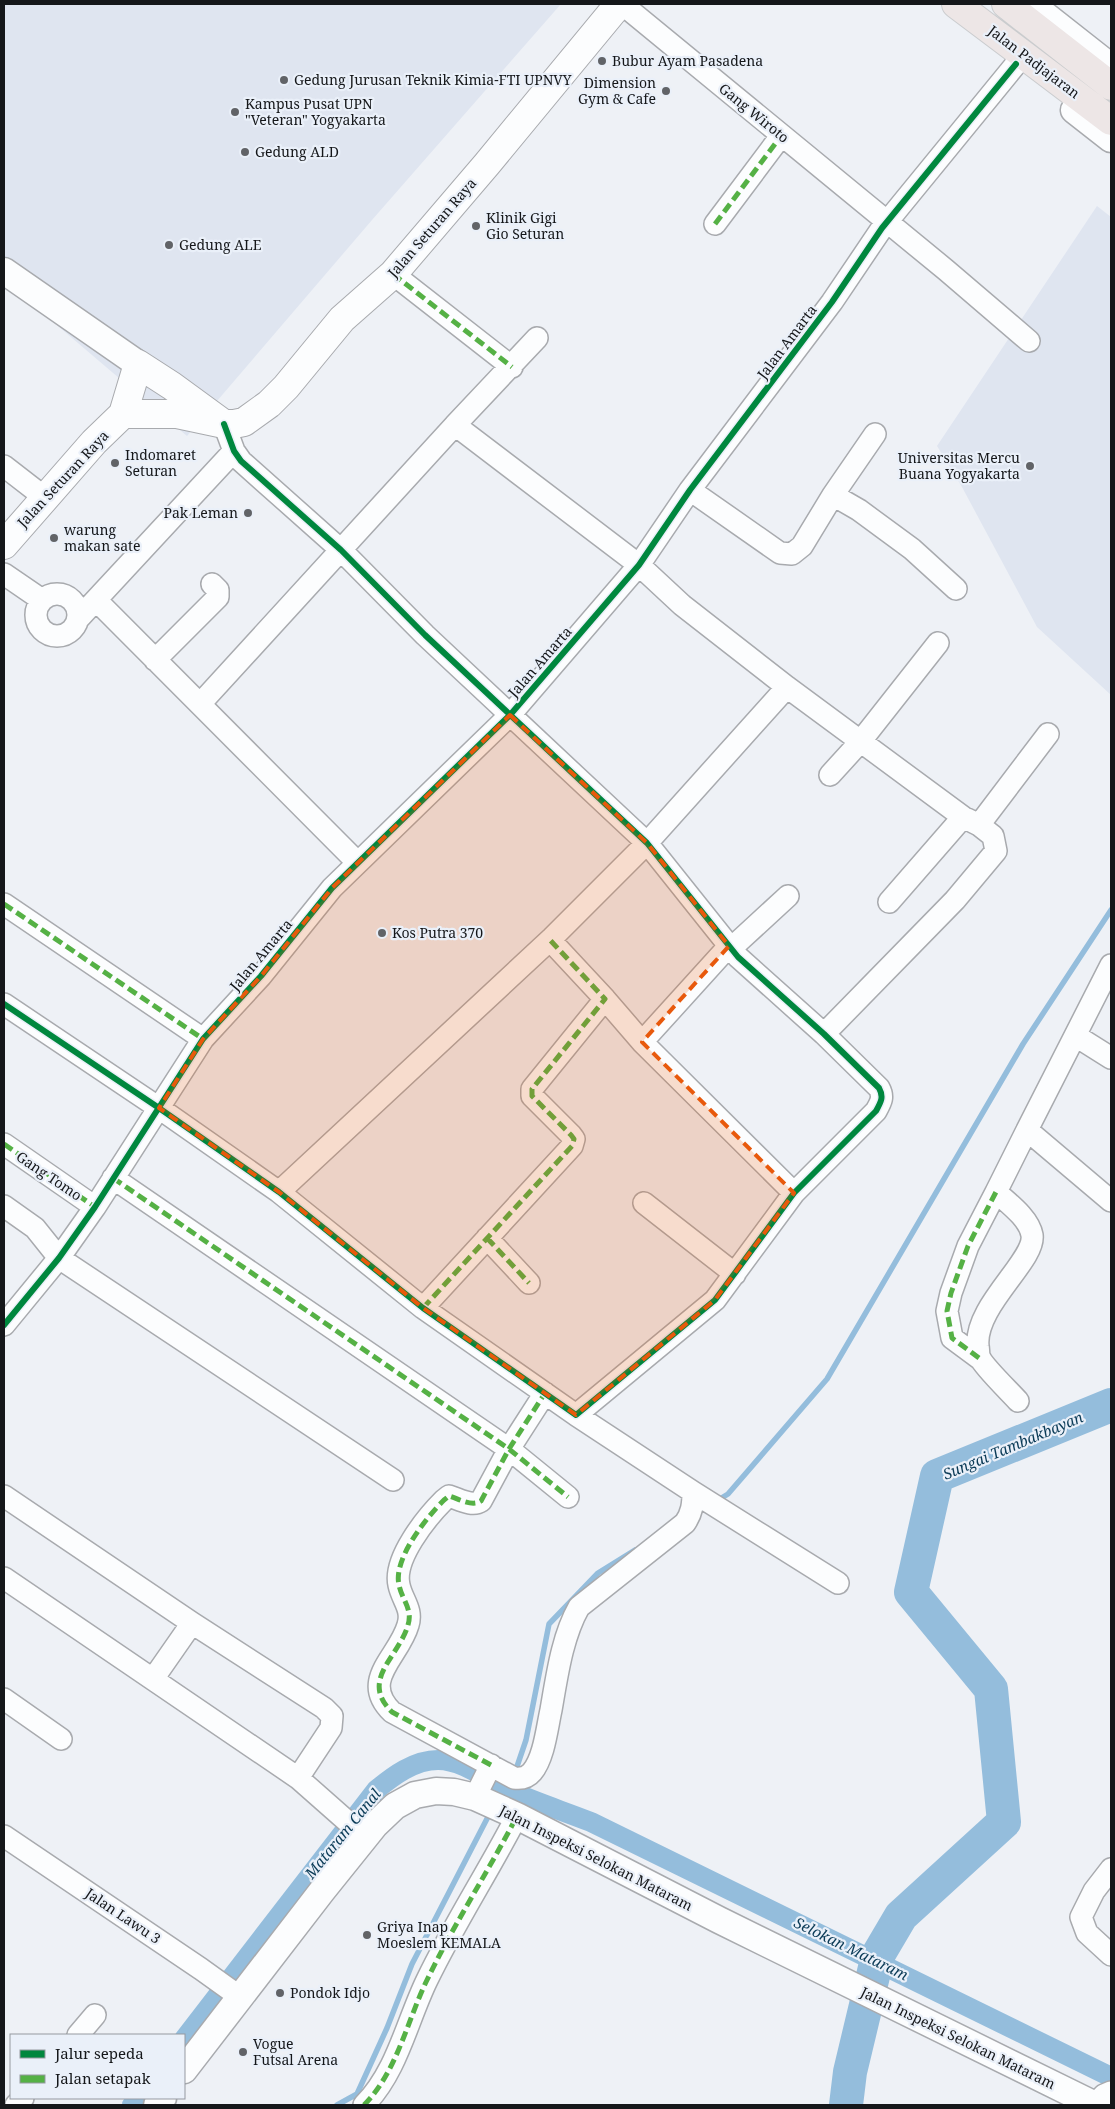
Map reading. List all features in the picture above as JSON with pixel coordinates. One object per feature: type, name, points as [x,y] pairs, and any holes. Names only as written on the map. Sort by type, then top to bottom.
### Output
[{"type":"highway","name":"Jalan Padjajaran","points":[[956,4],[1111,121]]},
{"type":"highway","name":"Jalan Padjajaran","points":[[1006,4],[1111,86]]},
{"type":"main road","name":"Jalan Seturan Raya","points":[[4,545],[44,496],[94,442],[124,414],[177,414],[224,424],[244,422],[270,404],[342,319],[393,274],[619,4]]},
{"type":"main road","points":[[124,414],[138,364],[224,424]]},
{"type":"street","name":"Gang Wiroto","points":[[622,4],[887,221],[1029,341]]},
{"type":"street","points":[[952,4],[953,10],[964,25],[1111,138]]},
{"type":"street","points":[[1030,4],[1111,67]]},
{"type":"street","name":"Jalan Amarta","points":[[4,1324],[59,1258],[95,1207],[203,1039],[261,976],[332,888],[510,715],[639,565],[690,490],[832,302],[887,221],[1016,64]]},
{"type":"street","points":[[715,224],[781,136]]},
{"type":"street","points":[[4,271],[138,364]]},
{"type":"street","points":[[393,274],[512,367]]},
{"type":"street","points":[[200,704],[537,338]]},
{"type":"street","points":[[224,424],[234,451],[241,461],[341,550],[425,635],[647,843],[738,957],[824,1034],[880,1088],[882,1094],[881,1101],[876,1111],[794,1193],[715,1300],[576,1415]]},
{"type":"street","points":[[455,425],[639,565],[682,605],[860,742],[993,836],[996,851],[954,900],[824,1034]]},
{"type":"street","points":[[690,490],[780,553],[792,554],[802,546],[833,495],[875,434]]},
{"type":"street","points":[[79,618],[76,605],[67,596],[54,594],[42,600],[38,605],[36,620],[45,632],[59,636],[72,630],[79,618],[234,451]]},
{"type":"street","points":[[4,466],[44,496]]},
{"type":"street","points":[[833,495],[859,510],[912,549],[956,589]]},
{"type":"street","points":[[4,574],[42,600]]},
{"type":"street","points":[[155,660],[218,597],[218,590],[212,584]]},
{"type":"street","points":[[96,600],[357,862]]},
{"type":"street","points":[[830,775],[860,742],[938,643]]},
{"type":"street","points":[[279,1192],[550,940],[647,843],[787,686]]},
{"type":"street","points":[[889,902],[971,821],[1048,734]]},
{"type":"street","points":[[642,1042],[729,946],[738,942],[788,896]]},
{"type":"street","points":[[4,904],[203,1039]]},
{"type":"street","points":[[550,940],[642,1042],[794,1193]]},
{"type":"street","points":[[1018,1400],[980,1358],[952,1338],[947,1311],[951,1293],[968,1246],[1111,965]]},
{"type":"street","points":[[423,1308],[572,1146],[574,1139],[532,1096],[532,1089],[605,999]]},
{"type":"street","points":[[4,1004],[159,1108],[279,1192],[326,1232],[423,1308],[576,1415],[838,1583]]},
{"type":"street","points":[[1076,1036],[1111,1058]]},
{"type":"street","points":[[1027,1130],[1111,1201]]},
{"type":"street","name":"Gang Tomo","points":[[4,1144],[95,1207]]},
{"type":"street","points":[[113,1178],[509,1449],[568,1497]]},
{"type":"street","points":[[980,1358],[977,1336],[984,1319],[1000,1291],[1031,1248],[1032,1242],[1028,1224],[996,1192]]},
{"type":"street","points":[[644,1203],[735,1274]]},
{"type":"street","points":[[4,1206],[36,1228],[59,1258],[393,1480]]},
{"type":"street","points":[[487,1238],[529,1283]]},
{"type":"street","points":[[545,1393],[509,1449],[481,1501],[476,1504],[449,1496],[411,1542],[398,1569],[399,1586],[410,1610],[409,1623],[404,1638],[378,1680],[378,1692],[384,1704],[392,1712],[483,1784],[514,1778],[520,1779],[530,1774],[535,1768],[545,1739],[557,1675],[573,1618],[579,1607],[685,1523],[691,1514],[693,1503],[700,1496]]},
{"type":"street","points":[[4,1496],[192,1623],[324,1708],[332,1716],[331,1728],[298,1778]]},
{"type":"street","points":[[4,1578],[298,1778],[361,1833]]},
{"type":"street","points":[[153,1679],[192,1623]]},
{"type":"street","points":[[4,1699],[61,1739]]},
{"type":"street","name":"Jalan Inspeksi Selokan Mataram","points":[[185,2069],[236,1994],[322,1891],[361,1833],[375,1825],[395,1806],[415,1795],[436,1791],[454,1792],[483,1784],[512,1814],[720,1920],[1095,2105]]},
{"type":"street","points":[[364,2105],[375,2095],[389,2069],[425,1982],[512,1814]]},
{"type":"street","name":"Jalan Lawu 3","points":[[4,1836],[236,1994]]},
{"type":"street","points":[[1108,1881],[1094,1891],[1080,1917],[1086,1933],[1111,1955]]},
{"type":"street","points":[[79,2034],[96,2015]]},
{"type":"street","points":[[1095,2105],[1111,2092]]},
{"type":"highlighted area","points":[[510,715],[647,843],[729,946],[642,1042],[794,1193],[715,1300],[576,1415],[423,1308],[279,1192],[159,1108],[203,1039],[261,976],[332,888]]},
{"type":"shaded area","name":"Kampus Pusat UPN \"Veteran\" Yogyakarta","points":[[4,4],[561,4],[372,220],[187,436],[4,280]]},
{"type":"shaded area","name":"Universitas Mercu Buana Yogyakarta","points":[[1097,206],[1111,217],[1111,695],[1037,627],[962,487],[937,446]]},
{"type":"waterway","points":[[715,1502],[728,1494],[827,1379],[1023,1044],[1111,910]]},
{"type":"waterway","name":"Sungai Tambakbayan","points":[[846,2105],[850,2072],[878,1955],[901,1916],[1004,1822],[991,1689],[911,1592],[937,1476],[1111,1405]]},
{"type":"waterway","points":[[501,1800],[509,1790],[526,1740],[549,1624],[598,1573],[635,1550]]},
{"type":"waterway","name":"Selokan Mataram","points":[[185,2038],[376,1790],[397,1774],[412,1766],[438,1760],[456,1763],[508,1790],[591,1822],[1111,2077]]},
{"type":"waterway","points":[[337,2105],[357,2094],[387,2028],[412,1964],[491,1811]]},
{"type":"waterway","name":"Mataram Canal","points":[[132,2105],[137,2099]]},
{"type":"marked path","points":[[715,224],[781,136]]},
{"type":"marked path","points":[[393,274],[512,367]]},
{"type":"marked path","points":[[4,904],[203,1039]]},
{"type":"marked path","points":[[423,1308],[572,1146],[574,1139],[532,1096],[532,1089],[605,999],[550,940]]},
{"type":"marked path","points":[[4,1144],[95,1207]]},
{"type":"marked path","points":[[113,1178],[509,1449],[568,1497]]},
{"type":"marked path","points":[[979,1358],[952,1338],[947,1311],[951,1293],[968,1246],[996,1192]]},
{"type":"marked path","points":[[487,1238],[529,1283]]},
{"type":"marked path","points":[[491,1765],[392,1712],[383,1700],[379,1689],[380,1679],[384,1668],[408,1625],[409,1614],[400,1590],[398,1575],[401,1563],[412,1540],[429,1517],[449,1496],[470,1503],[481,1501],[509,1449],[545,1393]]},
{"type":"marked path","points":[[364,2105],[375,2092],[393,2062],[437,1959],[517,1816]]},
{"type":"cycle path","points":[[4,1325],[59,1258],[95,1207],[203,1039],[261,976],[332,888],[510,715],[639,565],[690,490],[832,302],[882,228],[1016,64]]},
{"type":"cycle path","points":[[4,1004],[159,1108],[279,1192],[423,1308],[576,1415],[715,1300],[794,1193],[876,1111],[882,1097],[879,1088],[824,1034],[738,957],[647,843],[425,635],[341,550],[241,461],[234,451],[224,424]]},
{"type":"place","name":"Bubur Ayam Pasadena","points":[[602,61]]},
{"type":"place","name":"Gedung Jurusan Teknik Kimia-FTI UPNVY","points":[[284,80]]},
{"type":"place","name":"Dimension Gym & Cafe","points":[[666,91]]},
{"type":"place","name":"Kampus Pusat UPN \"Veteran\" Yogyakarta","points":[[235,112]]},
{"type":"place","name":"Gedung ALD","points":[[245,152]]},
{"type":"place","name":"Klinik Gigi Gio Seturan","points":[[476,226]]},
{"type":"place","name":"Gedung ALE","points":[[169,245]]},
{"type":"place","name":"Indomaret Seturan","points":[[115,463]]},
{"type":"place","name":"Universitas Mercu Buana Yogyakarta","points":[[1030,466]]},
{"type":"place","name":"Pak Leman","points":[[248,513]]},
{"type":"place","name":"warung makan sate","points":[[54,538]]},
{"type":"place","name":"Kos Putra 370","points":[[382,933]]},
{"type":"place","name":"Griya Inap Moeslem KEMALA","points":[[367,1935]]},
{"type":"place","name":"Pondok Idjo","points":[[280,1993]]},
{"type":"place","name":"Vogue Futsal Arena","points":[[243,2052]]}]
